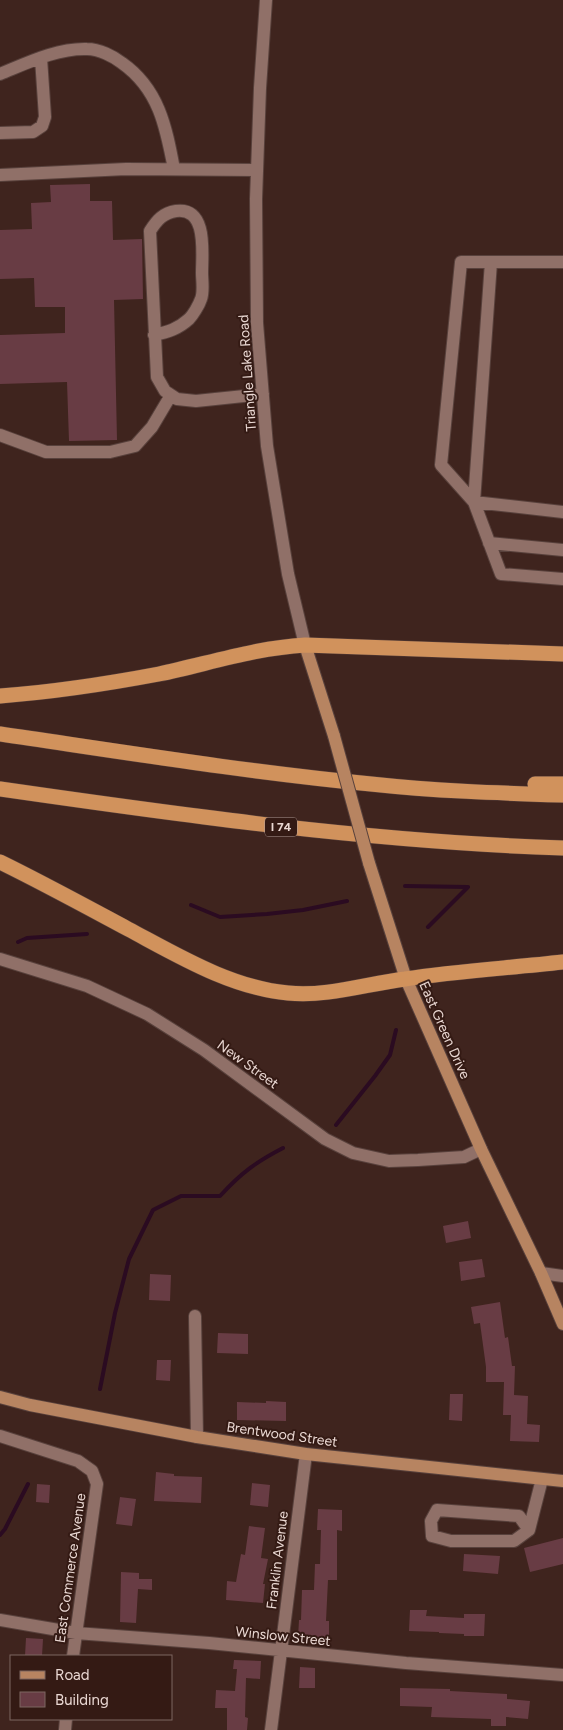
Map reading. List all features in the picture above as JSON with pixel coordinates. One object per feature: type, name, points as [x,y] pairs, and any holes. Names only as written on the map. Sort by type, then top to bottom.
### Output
[{"type":"highway","points":[[0,696],[75,688],[159,674],[277,647],[305,645],[563,654]]},
{"type":"highway","points":[[0,734],[332,780],[465,792],[563,795]]},
{"type":"highway","points":[[465,792],[514,784],[563,784]]},
{"type":"highway","name":"I 74","points":[[0,790],[191,817],[313,831],[446,843],[563,848]]},
{"type":"highway","points":[[0,862],[165,949],[209,970],[250,985],[281,992],[316,994],[406,979],[563,962]]},
{"type":"main road","name":"Triangle Lake Road","points":[[305,645],[334,736]]},
{"type":"main road","name":"East Green Drive","points":[[334,736],[368,863],[406,979],[481,1149],[541,1273],[563,1324]]},
{"type":"main road","name":"Brentwood Street","points":[[0,1397],[40,1407],[197,1437],[306,1454],[563,1482]]},
{"type":"street","name":"Triangle Lake Road","points":[[266,0],[257,170],[257,323],[267,446],[288,574],[305,645]]},
{"type":"street","points":[[0,74],[62,51],[89,48],[113,56],[134,71],[147,86],[160,113],[168,137],[174,169]]},
{"type":"street","points":[[0,133],[33,132],[42,126],[45,117],[41,58]]},
{"type":"street","points":[[0,175],[126,169],[257,170]]},
{"type":"street","points":[[154,335],[175,330],[190,318],[202,298],[203,236],[198,223],[191,214],[181,210],[170,212],[158,218],[150,231],[154,335],[157,377],[165,392],[177,399],[196,402],[263,394]]},
{"type":"street","points":[[563,262],[461,262],[441,465],[474,502],[501,574],[563,579]]},
{"type":"street","points":[[474,502],[491,262]]},
{"type":"street","points":[[0,435],[46,452],[110,452],[135,446],[152,427],[171,395]]},
{"type":"street","points":[[474,502],[563,512]]},
{"type":"street","points":[[489,543],[563,550]]},
{"type":"street","name":"New Street","points":[[0,959],[87,986],[147,1014],[204,1050],[326,1139],[353,1153],[389,1161],[464,1156],[481,1149]]},
{"type":"street","points":[[541,1273],[563,1276]]},
{"type":"street","points":[[195,1316],[197,1437]]},
{"type":"street","name":"East Commerce Avenue","points":[[0,1436],[78,1461],[92,1471],[97,1484],[73,1655]]},
{"type":"street","name":"Franklin Avenue","points":[[271,1730],[306,1454]]},
{"type":"street","points":[[529,1530],[519,1516],[489,1513],[437,1510],[431,1521],[432,1536],[451,1541],[514,1541],[529,1530],[542,1479]]},
{"type":"street","name":"Winslow Street","points":[[0,1620],[76,1633],[406,1663],[563,1675]]},
{"type":"building","points":[[90,184],[90,201],[112,201],[113,240],[142,239],[143,299],[114,300],[117,440],[69,441],[67,382],[0,384],[0,335],[65,333],[65,307],[35,307],[34,278],[0,279],[0,230],[32,229],[31,203],[51,202],[50,185]]},
{"type":"building","points":[[468,1221],[471,1238],[446,1243],[443,1226]]},
{"type":"building","points":[[482,1259],[485,1277],[461,1281],[459,1262]]},
{"type":"building","points":[[150,1274],[171,1275],[170,1301],[149,1300]]},
{"type":"building","points":[[500,1302],[505,1338],[508,1337],[512,1366],[515,1366],[514,1395],[528,1396],[527,1424],[540,1425],[539,1442],[510,1441],[511,1415],[503,1415],[504,1382],[486,1382],[486,1367],[480,1323],[474,1324],[471,1307]]},
{"type":"building","points":[[218,1333],[248,1334],[248,1354],[217,1353]]},
{"type":"building","points":[[157,1360],[171,1360],[170,1381],[156,1380]]},
{"type":"building","points":[[450,1394],[463,1394],[462,1421],[449,1420]]},
{"type":"building","points":[[266,1401],[286,1402],[286,1421],[237,1420],[237,1402],[266,1403]]},
{"type":"building","points":[[156,1472],[174,1474],[174,1476],[202,1477],[201,1503],[154,1501]]},
{"type":"building","points":[[252,1483],[270,1485],[268,1507],[250,1505]]},
{"type":"building","points":[[37,1484],[50,1485],[49,1503],[36,1502]]},
{"type":"building","points":[[120,1497],[136,1499],[132,1526],[116,1524]]},
{"type":"building","points":[[318,1509],[342,1510],[342,1531],[337,1530],[337,1580],[328,1580],[326,1621],[329,1621],[329,1639],[298,1638],[302,1590],[314,1590],[315,1564],[320,1564],[321,1530],[317,1530]]},
{"type":"building","points":[[249,1526],[265,1528],[261,1558],[268,1559],[263,1584],[265,1584],[263,1603],[226,1600],[227,1581],[236,1582],[241,1554],[245,1555]]},
{"type":"building","points":[[563,1538],[563,1564],[530,1572],[524,1548]]},
{"type":"building","points":[[464,1554],[500,1556],[498,1574],[463,1571]]},
{"type":"building","points":[[121,1572],[139,1573],[139,1579],[152,1579],[152,1590],[138,1589],[136,1623],[120,1622]]},
{"type":"building","points":[[410,1610],[427,1610],[426,1616],[464,1618],[464,1614],[485,1614],[484,1636],[409,1631]]},
{"type":"building","points":[[26,1638],[43,1639],[42,1655],[25,1655]]},
{"type":"building","points":[[234,1660],[261,1661],[260,1679],[246,1678],[245,1717],[248,1718],[247,1730],[227,1730],[227,1708],[215,1708],[216,1690],[235,1691],[237,1669],[233,1669]]},
{"type":"building","points":[[300,1667],[315,1668],[315,1688],[299,1688]]},
{"type":"building","points":[[400,1688],[450,1689],[450,1691],[507,1694],[507,1699],[530,1701],[528,1719],[506,1717],[506,1726],[491,1726],[491,1719],[431,1717],[432,1707],[400,1706]]},
{"type":"waterway","points":[[405,886],[468,887]]},
{"type":"waterway","points":[[428,927],[468,887]]},
{"type":"waterway","points":[[191,905],[220,917],[303,910],[347,901]]},
{"type":"waterway","points":[[18,942],[27,938],[87,934]]},
{"type":"waterway","points":[[336,1125],[390,1055],[396,1030]]},
{"type":"waterway","points":[[100,1389],[115,1313],[129,1259],[153,1210],[181,1196],[220,1196],[249,1169],[283,1148]]},
{"type":"waterway","points":[[0,1535],[28,1484]]}]
